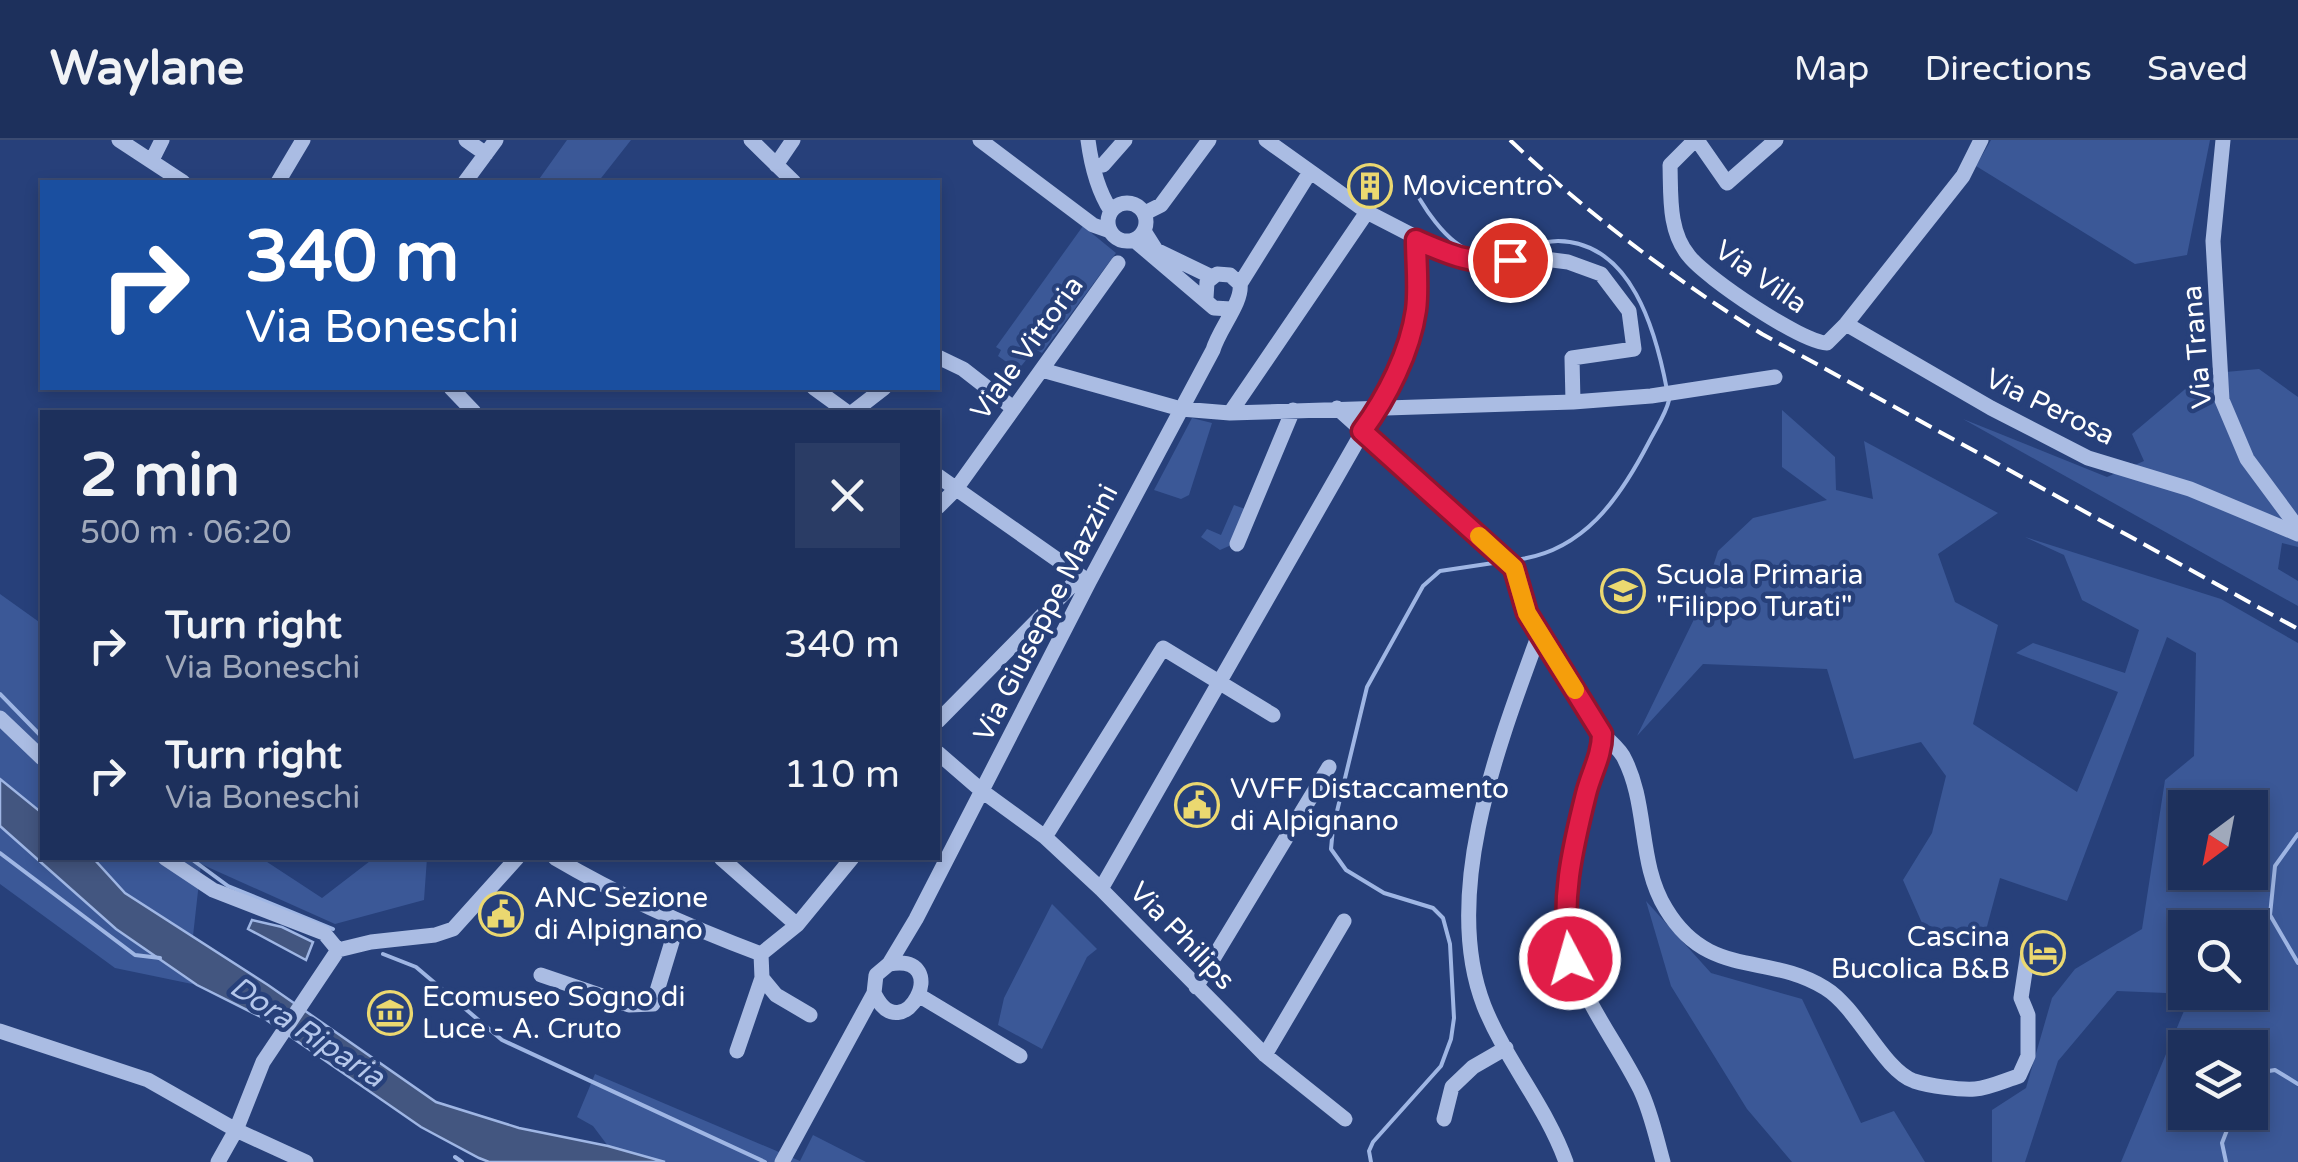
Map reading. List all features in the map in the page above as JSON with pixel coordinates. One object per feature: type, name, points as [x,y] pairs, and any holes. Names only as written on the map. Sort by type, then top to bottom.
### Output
[{"type":"street","points":[[119,140],[180,180]]},
{"type":"street","points":[[152,160],[162,140]]},
{"type":"street","points":[[279,180],[303,140]]},
{"type":"street","points":[[466,140],[491,147],[466,180]]},
{"type":"street","points":[[751,140],[792,180]]},
{"type":"street","points":[[776,165],[793,140]]},
{"type":"street","points":[[980,140],[1077,213],[1110,221]]},
{"type":"street","points":[[1088,140],[1110,221],[1122,240],[1139,236]]},
{"type":"street","points":[[1098,140],[1110,183],[1128,203],[1145,213]]},
{"type":"street","points":[[1102,165],[1125,140]]},
{"type":"street","points":[[1209,140],[1161,205],[1145,213],[1139,236],[1140,249],[1210,303],[1232,309],[1241,296],[1240,284],[1310,172]]},
{"type":"street","points":[[1266,140],[1367,212],[1458,258],[1489,264],[1530,258],[1568,262],[1601,274],[1629,311],[1634,350],[1572,358],[1573,402]]},
{"type":"street","name":"Via Villa","points":[[1776,140],[1727,183],[1696,140],[1670,165],[1672,219],[1688,256],[1756,309],[1814,343],[1827,343],[1846,324]]},
{"type":"street","points":[[1846,324],[1963,176],[1981,140]]},
{"type":"street","name":"Via Trana","points":[[2223,140],[2213,241],[2222,400],[2247,459],[2298,531]]},
{"type":"street","points":[[1110,221],[1128,203]]},
{"type":"street","points":[[1230,413],[1367,212]]},
{"type":"street","points":[[1139,236],[1156,250],[1212,277],[1230,274],[1240,284]]},
{"type":"street","points":[[1101,888],[1362,431],[1380,406],[1406,348],[1416,310],[1416,240]]},
{"type":"street","name":"Viale Vittoria","points":[[940,505],[1118,264]]},
{"type":"street","points":[[1212,277],[1205,288],[1219,331]]},
{"type":"street","name":"Via Giuseppe Mazzini","points":[[782,1162],[874,993],[876,975],[889,964],[916,919],[1085,579],[1181,409],[1232,309]]},
{"type":"street","name":"Via Perosa","points":[[1846,324],[1991,408],[2088,458],[2190,489],[2298,531]]},
{"type":"street","points":[[940,358],[1014,408]]},
{"type":"street","points":[[1042,370],[1181,409],[1230,413],[1573,402],[1775,377]]},
{"type":"street","points":[[452,390],[472,410]]},
{"type":"street","points":[[817,390],[847,410]]},
{"type":"street","points":[[853,410],[881,390]]},
{"type":"street","points":[[1337,408],[1507,561],[1527,613],[1602,734],[1622,754],[1633,785],[1648,870],[1657,894],[1686,936],[1702,949],[1726,960],[1800,976],[1835,994],[1899,1071],[1914,1081],[1976,1089],[2019,1076],[2028,1056],[2028,1014],[2021,998],[2028,952]]},
{"type":"street","points":[[1238,544],[1293,410]]},
{"type":"street","points":[[940,477],[1085,579],[940,720]]},
{"type":"street","points":[[1540,634],[1491,781],[1470,881],[1471,934],[1485,1007],[1550,1123],[1566,1162]]},
{"type":"street","points":[[1045,837],[1163,648],[1273,715]]},
{"type":"street","points":[[0,718],[40,756]]},
{"type":"street","points":[[1602,734],[1602,748],[1587,789],[1575,842],[1564,926],[1570,959],[1597,1017],[1641,1092],[1663,1162]]},
{"type":"street","name":"Via Philips","points":[[940,756],[1045,837],[1101,888],[1265,1055],[1346,1119]]},
{"type":"street","points":[[1196,986],[1329,767]]},
{"type":"street","points":[[169,860],[212,890],[324,933],[334,954]]},
{"type":"street","points":[[218,1162],[236,1130],[263,1062],[334,954],[370,942],[435,935],[453,929],[515,860]]},
{"type":"street","points":[[558,860],[678,922],[761,954]]},
{"type":"street","points":[[722,860],[797,925]]},
{"type":"street","points":[[761,954],[797,925],[850,860]]},
{"type":"street","name":"Via Giuseppe Mazzini","points":[[908,965],[916,919]]},
{"type":"street","points":[[1265,1055],[1344,921]]},
{"type":"street","points":[[541,974],[628,1005],[653,1004],[678,922]]},
{"type":"street","points":[[736,1051],[762,978],[761,954]]},
{"type":"street","points":[[889,964],[908,965],[921,982],[920,996],[1020,1056]]},
{"type":"street","points":[[762,978],[776,995],[810,1015]]},
{"type":"street","points":[[874,993],[885,1008]]},
{"type":"street","name":"Via Giuseppe Mazzini","points":[[848,1038],[885,1008],[901,1011],[920,996]]},
{"type":"street","points":[[0,1031],[131,1073],[236,1130],[306,1162]]},
{"type":"street","points":[[1444,1119],[1452,1087],[1473,1067],[1506,1048]]},
{"type":"shaded area","points":[[567,140],[631,140],[600,180],[538,180]]},
{"type":"shaded area","points":[[1991,140],[2210,140],[2187,255],[2135,264],[1976,166]]},
{"type":"shaded area","points":[[1083,226],[1116,253],[1042,353],[1035,349],[1018,370],[998,356],[1001,350],[996,347]]},
{"type":"shaded area","points":[[2259,369],[2298,397],[2298,547],[2282,543],[2278,569],[2298,581],[2298,606],[1963,419],[2107,477],[2144,461],[2132,434],[2203,374]]},
{"type":"shaded area","points":[[1782,410],[1835,457],[1836,490],[1873,499],[1864,441],[1998,513],[1938,554],[1955,602],[1998,625],[1973,724],[2077,792],[2118,692],[2016,653],[2033,643],[2125,673],[2139,630],[2082,600],[2064,555],[2025,537],[2221,599],[2298,643],[2298,1162],[2121,1162],[2168,1049],[2168,1130],[2268,1130],[2268,1030],[2176,1030],[2184,1010],[2268,1010],[2268,910],[2168,910],[2168,993],[2117,991],[2058,1061],[2025,1162],[1992,1162],[1992,1110],[2026,1088],[2052,998],[2075,969],[2142,929],[2165,780],[2194,756],[2196,653],[2167,637],[2067,901],[2000,878],[1982,945],[1922,923],[1903,880],[1932,833],[1946,776],[1921,742],[1854,759],[1827,669],[1703,664],[1637,736],[1700,607],[1718,551],[1753,518],[1827,500],[1782,467]]},
{"type":"shaded area","points":[[1192,418],[1212,423],[1189,495],[1181,499],[1154,490]]},
{"type":"shaded area","points":[[1234,505],[1245,509],[1229,546],[1220,550],[1201,537],[1207,529],[1221,535]]},
{"type":"shaded area","points":[[0,594],[40,623],[40,811],[0,779]]},
{"type":"shaded area","points":[[0,825],[116,929],[197,985],[115,968],[0,884]]},
{"type":"shaded area","points":[[95,860],[264,860],[322,898],[371,860],[427,860],[424,900],[335,924],[201,864],[193,936],[125,893]]},
{"type":"shaded area","points":[[1646,901],[1711,973],[1802,999],[1861,1123],[1894,1111],[1925,1162],[1792,1162],[1747,1109],[1671,986]]},
{"type":"shaded area","points":[[1052,904],[1097,949],[1087,957],[1042,1049],[998,1025],[1004,998]]},
{"type":"shaded area","points":[[595,1074],[800,1161],[813,1135],[866,1162],[665,1162],[608,1146],[593,1126],[577,1117]]},
{"type":"water","name":"Dora Riparia","points":[[0,779],[40,811],[40,860],[95,860],[125,893],[268,985],[436,1102],[519,1128],[665,1162],[489,1162],[479,1158],[421,1127],[265,1019],[197,985],[116,929],[0,826]]},
{"type":"water","points":[[252,920],[282,927],[313,942],[306,960],[248,929]]},
{"type":"waterway","points":[[1410,179],[1428,211],[1464,248],[1485,254],[1558,241],[1583,245],[1605,257],[1636,294],[1656,342],[1667,390]]},
{"type":"waterway","points":[[1514,560],[1560,546],[1597,519],[1638,463],[1669,400]]},
{"type":"waterway","points":[[1371,1162],[1369,1151],[1373,1142],[1441,1066],[1451,1039],[1454,1018],[1450,944],[1443,918],[1433,908],[1384,893],[1346,870],[1331,849],[1333,828],[1367,687],[1423,586],[1440,571],[1500,562]]},
{"type":"waterway","points":[[0,694],[40,735]]},
{"type":"waterway","points":[[2298,834],[2275,866],[2270,915],[2298,963]]},
{"type":"waterway","points":[[0,853],[135,955],[160,958]]},
{"type":"waterway","points":[[193,860],[228,886],[333,929]]},
{"type":"waterway","points":[[383,954],[416,967],[502,1040],[765,1162]]},
{"type":"waterway","points":[[2268,1071],[2275,1070],[2298,1084]]},
{"type":"waterway","points":[[2226,1162],[2222,1143],[2227,1130]]},
{"type":"waterway","points":[[455,1157],[462,1162]]},
{"type":"railway","points":[[1510,140],[1631,243],[1762,334],[2298,629]]},
{"type":"slow traffic","points":[[1479,536],[1514,568],[1527,613],[1575,690]]},
{"type":"place","name":"Movicentro","points":[[1370,186]]},
{"type":"place","name":"Scuola Primaria \"Filippo Turati\"","points":[[1623,591]]},
{"type":"place","name":"VVFF Distaccamento di Alpignano","points":[[1197,805]]},
{"type":"place","name":"ANC Sezione di Alpignano","points":[[501,914]]},
{"type":"place","name":"Cascina Bucolica B&B","points":[[2043,953]]},
{"type":"place","name":"Ecomuseo Sogno di Luce - A. Cruto","points":[[390,1013]]},
{"type":"route","points":[[1510,260],[1489,264],[1458,258],[1416,240],[1416,310],[1406,348],[1380,406],[1362,431],[1514,568],[1527,613],[1602,734],[1602,748],[1587,789],[1566,890],[1564,926],[1570,959]]}]
